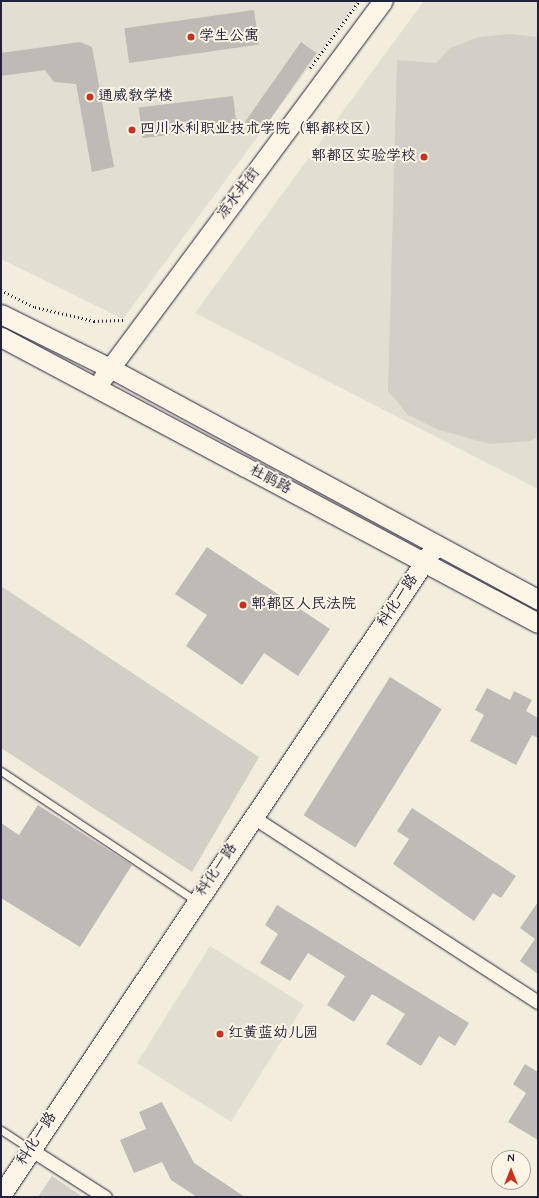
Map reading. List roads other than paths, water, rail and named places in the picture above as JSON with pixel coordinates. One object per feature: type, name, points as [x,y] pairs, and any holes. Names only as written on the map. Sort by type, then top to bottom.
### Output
[{"type":"street","name":"凉水井街","points":[[96,387],[383,1]]},
{"type":"street","name":"杜鹃路","points":[[1,314],[110,368],[435,546],[538,599]]},
{"type":"street","name":"杜鹃路","points":[[1,337],[538,623]]},
{"type":"street","name":"科化一路","points":[[1,1195],[30,1149],[435,546]]},
{"type":"street","points":[[253,817],[538,1002]]},
{"type":"street","points":[[30,1149],[105,1197]]},
{"type":"lane","points":[[1,771],[196,901]]},
{"type":"lane","points":[[1,1130],[30,1149]]},
{"type":"place","name":"学生公寓","points":[[191,37]]},
{"type":"place","name":"通威教学楼","points":[[90,97]]},
{"type":"place","name":"四川水利职业技术学院（郫都校区）","points":[[132,130]]},
{"type":"place","name":"郫都区实验学校","points":[[424,157]]},
{"type":"place","name":"郫都区人民法院","points":[[243,605]]},
{"type":"place","name":"红黄蓝幼儿园","points":[[220,1034]]}]
